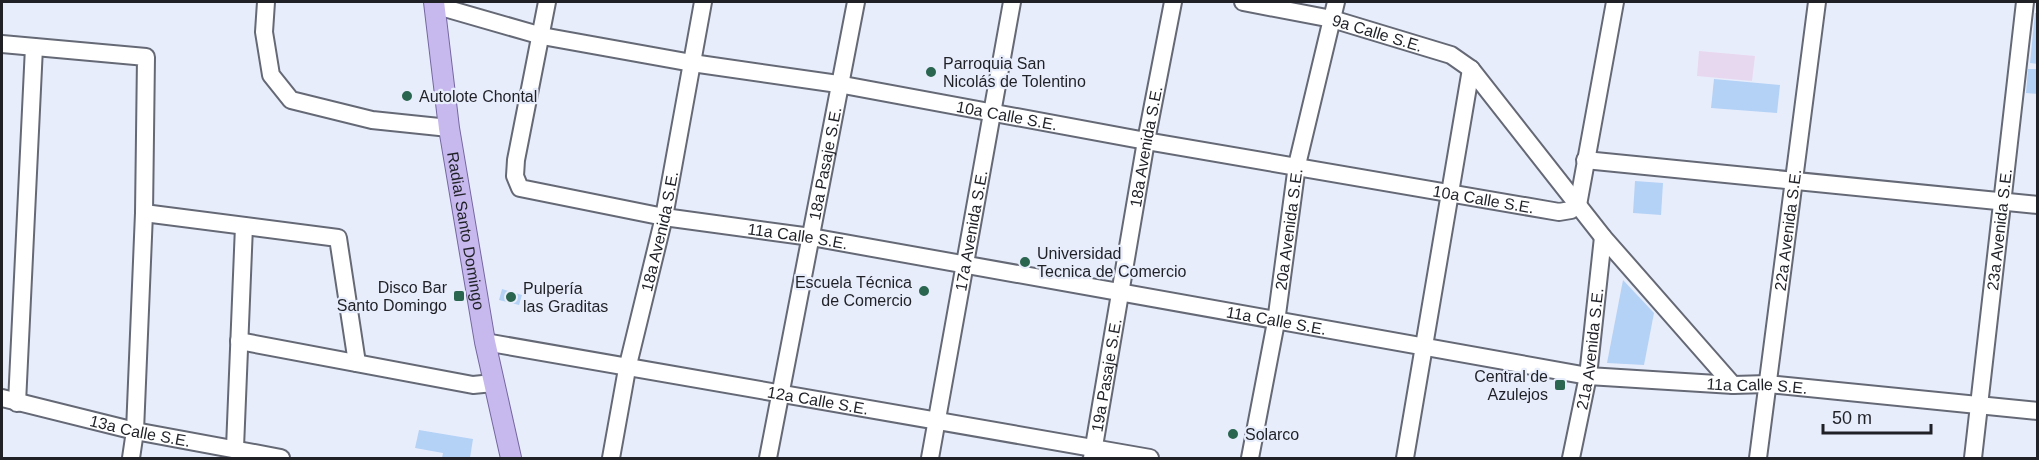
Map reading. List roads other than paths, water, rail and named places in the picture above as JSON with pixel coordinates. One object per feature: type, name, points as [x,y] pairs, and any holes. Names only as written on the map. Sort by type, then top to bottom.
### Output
[{"type":"main road","name":"Radial Santo Domingo","points":[[434,3],[449,128],[484,342],[511,459]]},
{"type":"street","points":[[266,2],[264,32],[271,75],[291,100],[372,120],[449,128]]},
{"type":"street","points":[[542,36],[547,2]]},
{"type":"street","name":"18a Avenida S.E.","points":[[611,459],[627,369],[664,217],[703,2]]},
{"type":"street","name":"18a Pasaje S.E.","points":[[781,396],[838,84],[856,2]]},
{"type":"street","name":"17a Avenida S.E.","points":[[930,459],[990,112],[1012,2]]},
{"type":"street","name":"18a Avenida S.E.","points":[[1122,291],[1146,141],[1173,2]]},
{"type":"street","name":"9a Calle S.E.","points":[[1243,2],[1332,19],[1451,55],[1471,69],[1603,237],[1733,385]]},
{"type":"street","name":"20a Avenida S.E.","points":[[1250,459],[1276,322],[1297,165],[1335,2]]},
{"type":"street","points":[[1578,204],[1616,2]]},
{"type":"street","name":"22a Avenida S.E.","points":[[1759,451],[1817,2]]},
{"type":"street","name":"23a Avenida S.E.","points":[[1973,459],[2025,2]]},
{"type":"street","name":"10a Calle S.E.","points":[[434,3],[542,36],[693,63],[838,84],[1146,141],[1297,165],[1559,212],[1571,210],[1578,204]]},
{"type":"street","name":"11a Calle S.E.","points":[[542,36],[516,160],[515,176],[520,188],[664,217],[811,237],[1587,376],[1733,385],[1768,384],[2037,411]]},
{"type":"street","points":[[2,44],[146,57],[144,213],[135,431],[131,459]]},
{"type":"street","points":[[9,401],[34,47]]},
{"type":"street","points":[[1405,459],[1426,348],[1449,194],[1471,69]]},
{"type":"street","points":[[1585,160],[2037,205]]},
{"type":"street","points":[[144,213],[338,238],[357,363]]},
{"type":"street","points":[[235,448],[244,226]]},
{"type":"street","name":"21a Avenida S.E.","points":[[1571,459],[1587,376],[1603,237]]},
{"type":"street","name":"19a Pasaje S.E.","points":[[1093,453],[1122,291]]},
{"type":"street","points":[[239,341],[473,385],[493,383]]},
{"type":"street","name":"12a Calle S.E.","points":[[484,342],[1093,453],[1150,459]]},
{"type":"street","points":[[768,459],[781,396]]},
{"type":"street","name":"13a Calle S.E.","points":[[9,401],[135,431],[235,448],[281,459]]},
{"type":"street","points":[[1759,451],[1774,459]]},
{"type":"place","name":"Parroquia San Nicolás de Tolentino","points":[[931,72]]},
{"type":"place","name":"Autolote Chontal","points":[[407,96]]},
{"type":"place","name":"Universidad Tecnica de Comercio","points":[[1025,262]]},
{"type":"place","name":"Escuela Técnica de Comercio","points":[[924,291]]},
{"type":"place","name":"Disco Bar Santo Domingo","points":[[459,296]]},
{"type":"place","name":"Pulpería las Graditas","points":[[511,297]]},
{"type":"place","name":"Central de Azulejos","points":[[1560,385]]},
{"type":"place","name":"Solarco","points":[[1233,434]]}]
